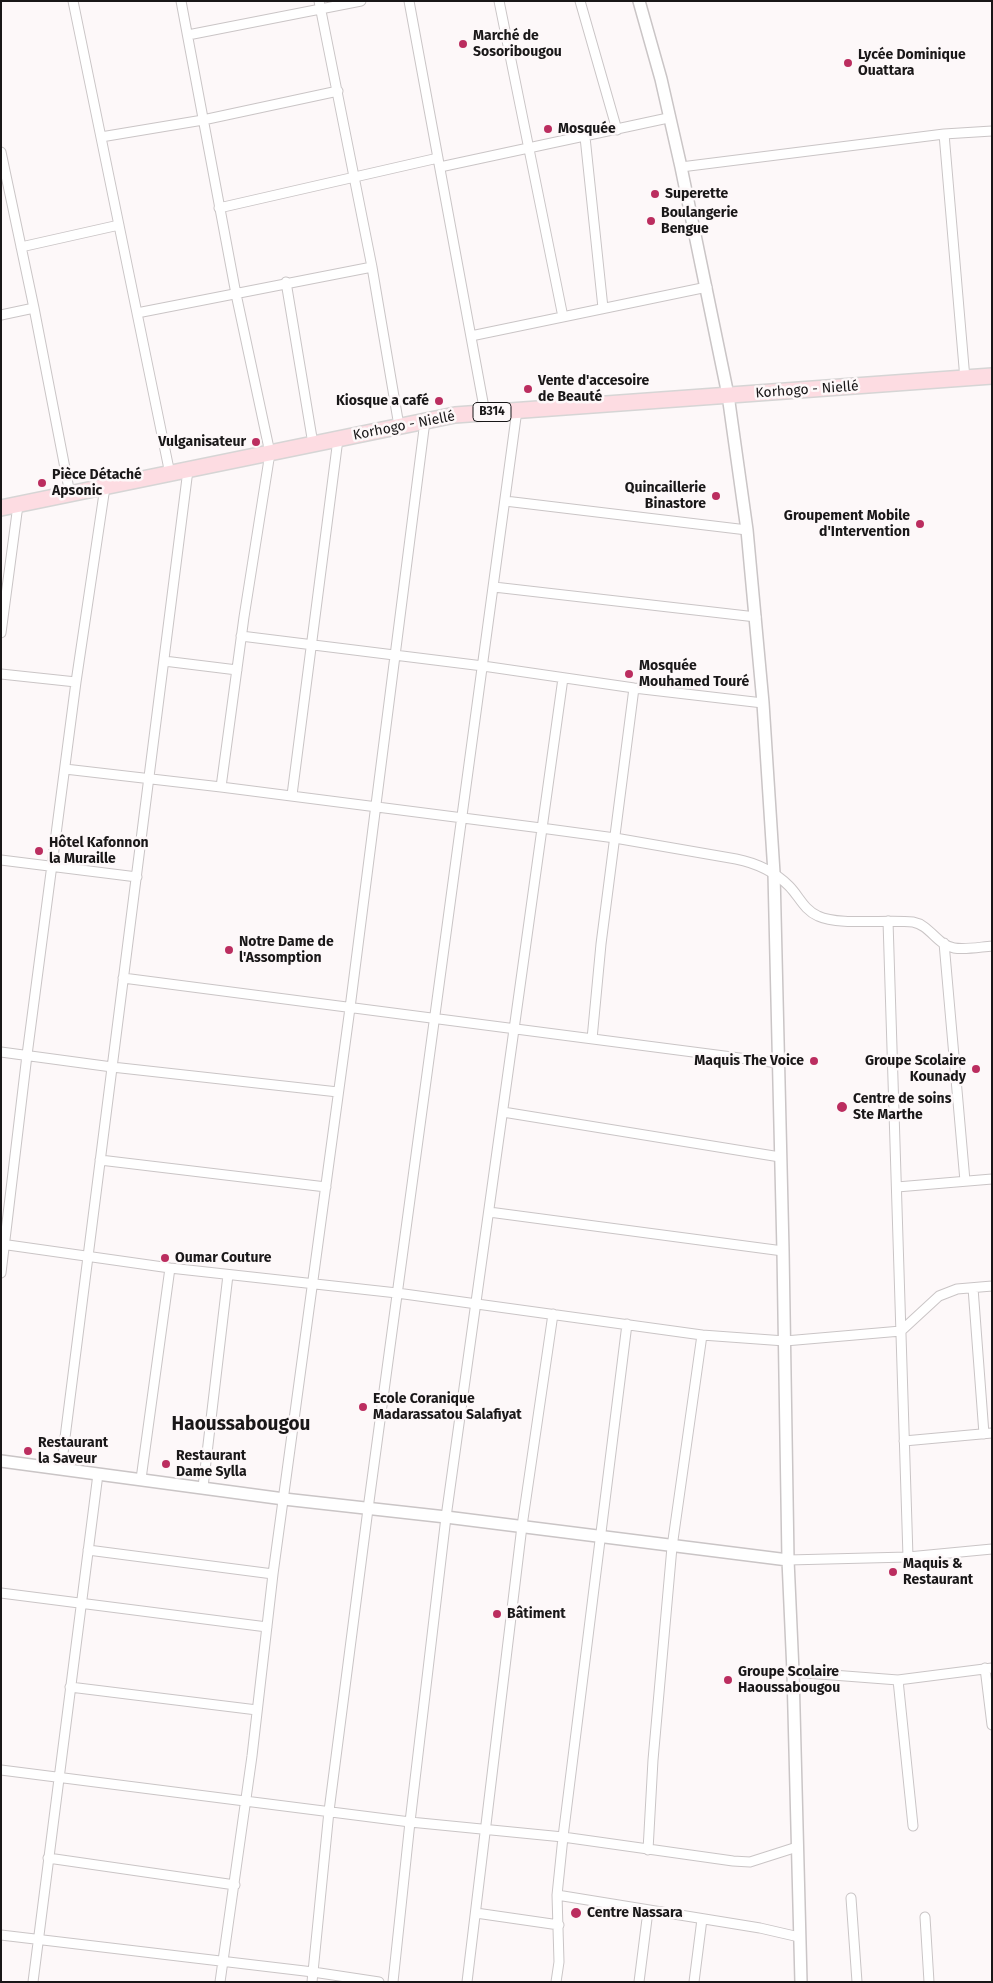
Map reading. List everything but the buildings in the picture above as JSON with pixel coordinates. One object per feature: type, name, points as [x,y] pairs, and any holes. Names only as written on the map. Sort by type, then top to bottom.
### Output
[{"type":"main road","name":"Korhogo - Niellé","points":[[1,508],[455,415],[992,376]]},
{"type":"street","points":[[73,1],[170,474]]},
{"type":"street","points":[[181,1],[219,208],[270,453],[241,636],[222,786]]},
{"type":"street","points":[[188,35],[320,5],[361,1]]},
{"type":"street","points":[[409,1],[485,413]]},
{"type":"street","points":[[499,1],[563,317]]},
{"type":"street","points":[[580,1],[616,130]]},
{"type":"street","points":[[640,1],[681,167],[728,395],[747,530],[756,616],[774,873],[788,1560],[793,1672],[801,1982]]},
{"type":"street","points":[[320,5],[372,267],[399,426]]},
{"type":"street","points":[[101,137],[204,120],[338,91]]},
{"type":"street","points":[[440,168],[668,118]]},
{"type":"street","points":[[681,167],[944,134],[992,131]]},
{"type":"street","points":[[944,134],[965,379]]},
{"type":"street","points":[[585,137],[604,308]]},
{"type":"street","points":[[1,152],[4,177],[34,308],[70,494]]},
{"type":"street","points":[[219,208],[438,158]]},
{"type":"street","points":[[21,247],[119,225]]},
{"type":"street","points":[[136,313],[236,294],[286,282],[372,267]]},
{"type":"street","points":[[286,282],[313,444]]},
{"type":"street","points":[[471,336],[707,287]]},
{"type":"street","points":[[1,315],[34,308]]},
{"type":"street","points":[[312,1982],[330,1811],[368,1509],[517,410]]},
{"type":"street","points":[[220,1982],[235,1885],[273,1574],[350,1008],[425,421]]},
{"type":"street","points":[[292,795],[338,439]]},
{"type":"street","points":[[61,1469],[188,470]]},
{"type":"street","points":[[1,1273],[3,1244],[76,682],[106,487]]},
{"type":"street","points":[[505,500],[747,530]]},
{"type":"street","points":[[1,633],[18,505]]},
{"type":"street","points":[[494,587],[756,616]]},
{"type":"street","points":[[241,636],[483,666],[634,688],[763,703]]},
{"type":"street","points":[[164,661],[237,670]]},
{"type":"street","points":[[1,674],[76,682]]},
{"type":"street","points":[[393,1982],[446,1516],[563,678]]},
{"type":"street","points":[[592,1039],[601,944],[634,688]]},
{"type":"street","points":[[65,769],[222,786],[615,838],[756,863],[774,873],[789,886],[806,908],[818,916],[833,920],[914,922],[928,928],[944,943],[954,948],[992,946]]},
{"type":"street","points":[[1,860],[137,877]]},
{"type":"street","points":[[888,922],[908,1557]]},
{"type":"street","points":[[944,943],[966,1181]]},
{"type":"street","points":[[123,978],[778,1063]]},
{"type":"street","points":[[1,1052],[112,1067],[338,1092]]},
{"type":"street","points":[[502,1112],[780,1157]]},
{"type":"street","points":[[100,1160],[326,1187]]},
{"type":"street","points":[[897,1187],[992,1179]]},
{"type":"street","points":[[489,1212],[783,1251]]},
{"type":"street","points":[[3,1244],[170,1268],[397,1293],[702,1335],[784,1341],[901,1331],[939,1296],[957,1289],[992,1286]]},
{"type":"street","points":[[141,1479],[170,1268]]},
{"type":"street","points":[[203,1487],[228,1275]]},
{"type":"street","points":[[904,1441],[988,1434],[973,1288]]},
{"type":"street","points":[[467,1982],[522,1526],[553,1314]]},
{"type":"street","points":[[556,1982],[559,1962],[557,1895],[563,1837],[627,1324]]},
{"type":"street","points":[[648,1850],[653,1760],[672,1547],[702,1335]]},
{"type":"street","points":[[1,1462],[788,1560],[908,1557],[992,1549]]},
{"type":"street","points":[[33,1982],[98,1474]]},
{"type":"street","points":[[88,1550],[273,1574]]},
{"type":"street","points":[[1,1593],[267,1627]]},
{"type":"street","points":[[793,1672],[898,1680],[989,1668],[992,1725]]},
{"type":"street","points":[[898,1680],[913,1826]]},
{"type":"street","points":[[70,1687],[257,1710]]},
{"type":"street","points":[[1,1770],[410,1822],[563,1837],[713,1859],[750,1862],[797,1847]]},
{"type":"street","points":[[48,1858],[235,1885]]},
{"type":"street","points":[[557,1895],[760,1928],[799,1937]]},
{"type":"street","points":[[851,1898],[856,1982]]},
{"type":"street","points":[[639,1982],[648,1911]]},
{"type":"street","points":[[476,1913],[559,1925]]},
{"type":"street","points":[[925,1917],[929,1982]]},
{"type":"street","points":[[694,1982],[702,1919]]},
{"type":"street","points":[[1,1935],[313,1972],[379,1982]]},
{"type":"place","name":"Marché de Sosoribougou","points":[[463,44]]},
{"type":"place","name":"Lycée Dominique Ouattara","points":[[848,63]]},
{"type":"place","name":"Mosquée","points":[[548,129]]},
{"type":"place","name":"Superette","points":[[655,194]]},
{"type":"place","name":"Boulangerie Bengue","points":[[651,221]]},
{"type":"place","name":"Vente d'accesoire de Beauté","points":[[528,389]]},
{"type":"place","name":"Kiosque a café","points":[[439,401]]},
{"type":"place","name":"Vulganisateur","points":[[256,442]]},
{"type":"place","name":"Pièce Détaché Apsonic","points":[[42,483]]},
{"type":"place","name":"Quincaillerie Binastore","points":[[716,496]]},
{"type":"place","name":"Groupement Mobile d'Intervention","points":[[920,524]]},
{"type":"place","name":"Mosquée Mouhamed Touré","points":[[629,674]]},
{"type":"place","name":"Hôtel Kafonnon la Muraille","points":[[39,851]]},
{"type":"place","name":"Notre Dame de l'Assomption","points":[[229,950]]},
{"type":"place","name":"Maquis The Voice","points":[[814,1061]]},
{"type":"place","name":"Groupe Scolaire Kounady","points":[[976,1069]]},
{"type":"place","name":"Centre de soins Ste Marthe","points":[[842,1107]]},
{"type":"place","name":"Oumar Couture","points":[[165,1258]]},
{"type":"place","name":"Ecole Coranique Madarassatou Salafiyat","points":[[363,1407]]},
{"type":"place","name":"Restaurant la Saveur","points":[[28,1451]]},
{"type":"place","name":"Restaurant Dame Sylla","points":[[166,1464]]},
{"type":"place","name":"Maquis & Restaurant","points":[[893,1572]]},
{"type":"place","name":"Bâtiment","points":[[497,1614]]},
{"type":"place","name":"Groupe Scolaire Haoussabougou","points":[[728,1680]]},
{"type":"place","name":"Centre Nassara","points":[[576,1913]]},
{"type":"district","name":"Haoussabougou","points":[[241,1425]]}]
